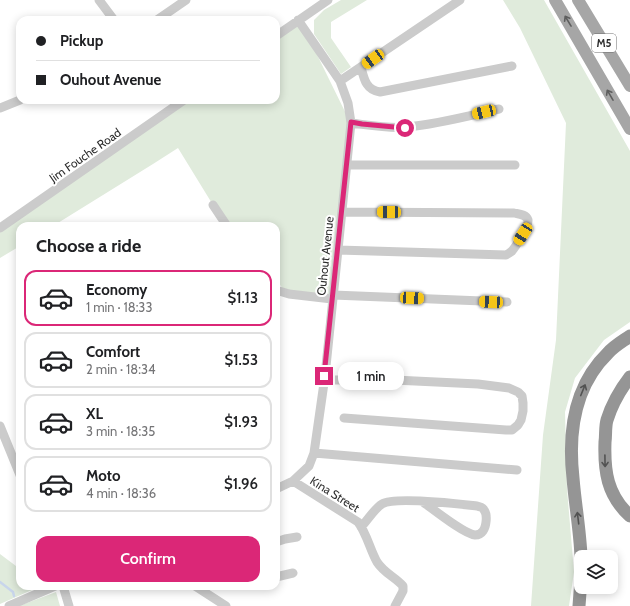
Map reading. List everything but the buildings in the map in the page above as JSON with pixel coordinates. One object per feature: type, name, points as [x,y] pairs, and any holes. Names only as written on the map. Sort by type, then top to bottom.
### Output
[{"type":"highway","points":[[580,550],[571,456],[574,415],[578,400],[585,384],[595,368],[608,352],[630,336]]},
{"type":"highway","points":[[630,376],[621,388],[606,422],[605,447],[605,467],[607,480],[613,494],[624,511],[630,516]]},
{"type":"highway","points":[[578,606],[579,594]]},
{"type":"main road","name":"M5","points":[[555,0],[630,129]]},
{"type":"main road","name":"M5","points":[[578,0],[630,86]]},
{"type":"street","points":[[99,0],[111,16]]},
{"type":"street","points":[[163,16],[186,0]]},
{"type":"street","points":[[280,33],[328,0]]},
{"type":"street","points":[[340,81],[460,0]]},
{"type":"street","name":"Ouhout Avenue","points":[[280,487],[293,481],[309,466],[314,454],[324,380],[351,122],[348,103],[340,81],[298,20]]},
{"type":"street","points":[[361,67],[364,78],[370,88],[380,92],[512,66]]},
{"type":"street","points":[[0,108],[16,102]]},
{"type":"street","name":"Jim Fouche Road","points":[[0,228],[178,104]]},
{"type":"street","points":[[351,122],[405,128],[441,122],[499,109]]},
{"type":"street","points":[[347,165],[515,165]]},
{"type":"street","points":[[213,205],[225,222]]},
{"type":"street","points":[[338,250],[506,254],[513,250],[523,234],[528,222],[528,219],[525,216],[514,213],[342,212]]},
{"type":"street","points":[[280,291],[289,294],[332,297],[507,302]]},
{"type":"street","points":[[324,380],[394,380],[489,385],[509,388],[518,392],[522,396],[523,403],[521,420],[512,430],[344,418]]},
{"type":"street","points":[[0,426],[16,464]]},
{"type":"street","points":[[314,454],[517,470]]},
{"type":"street","name":"Kina Street","points":[[293,481],[358,522],[377,562],[382,569],[404,588],[395,606]]},
{"type":"street","points":[[361,527],[383,504],[397,500],[477,506],[481,507],[486,512],[483,531],[476,535],[464,531],[423,502]]},
{"type":"street","points":[[280,541],[297,537]]},
{"type":"street","points":[[280,577],[292,573]]},
{"type":"street","points":[[8,606],[46,590]]},
{"type":"street","points":[[64,590],[69,606]]},
{"type":"street","points":[[201,590],[226,606]]},
{"type":"green space","points":[[341,0],[367,0],[331,22],[331,38],[351,67],[341,74],[314,34],[314,20],[324,10]]},
{"type":"green space","points":[[503,0],[544,0],[630,151],[630,322],[604,340],[575,378],[565,412],[567,489],[574,572],[569,606],[531,606],[543,435],[556,340],[566,123],[520,28]]},
{"type":"green space","points":[[300,20],[353,128],[335,300],[284,290],[280,285],[280,222],[228,222],[213,205],[178,148],[59,222],[16,222],[16,248],[0,258],[0,227],[178,104],[280,104],[280,34]]},
{"type":"green space","points":[[0,554],[16,566],[16,590],[32,590],[0,604]]},
{"type":"green space","points":[[56,592],[60,606],[19,606]]},
{"type":"waterway","points":[[0,582],[13,592],[14,596]]},
{"type":"route","points":[[324,376],[351,122],[405,128]]}]
